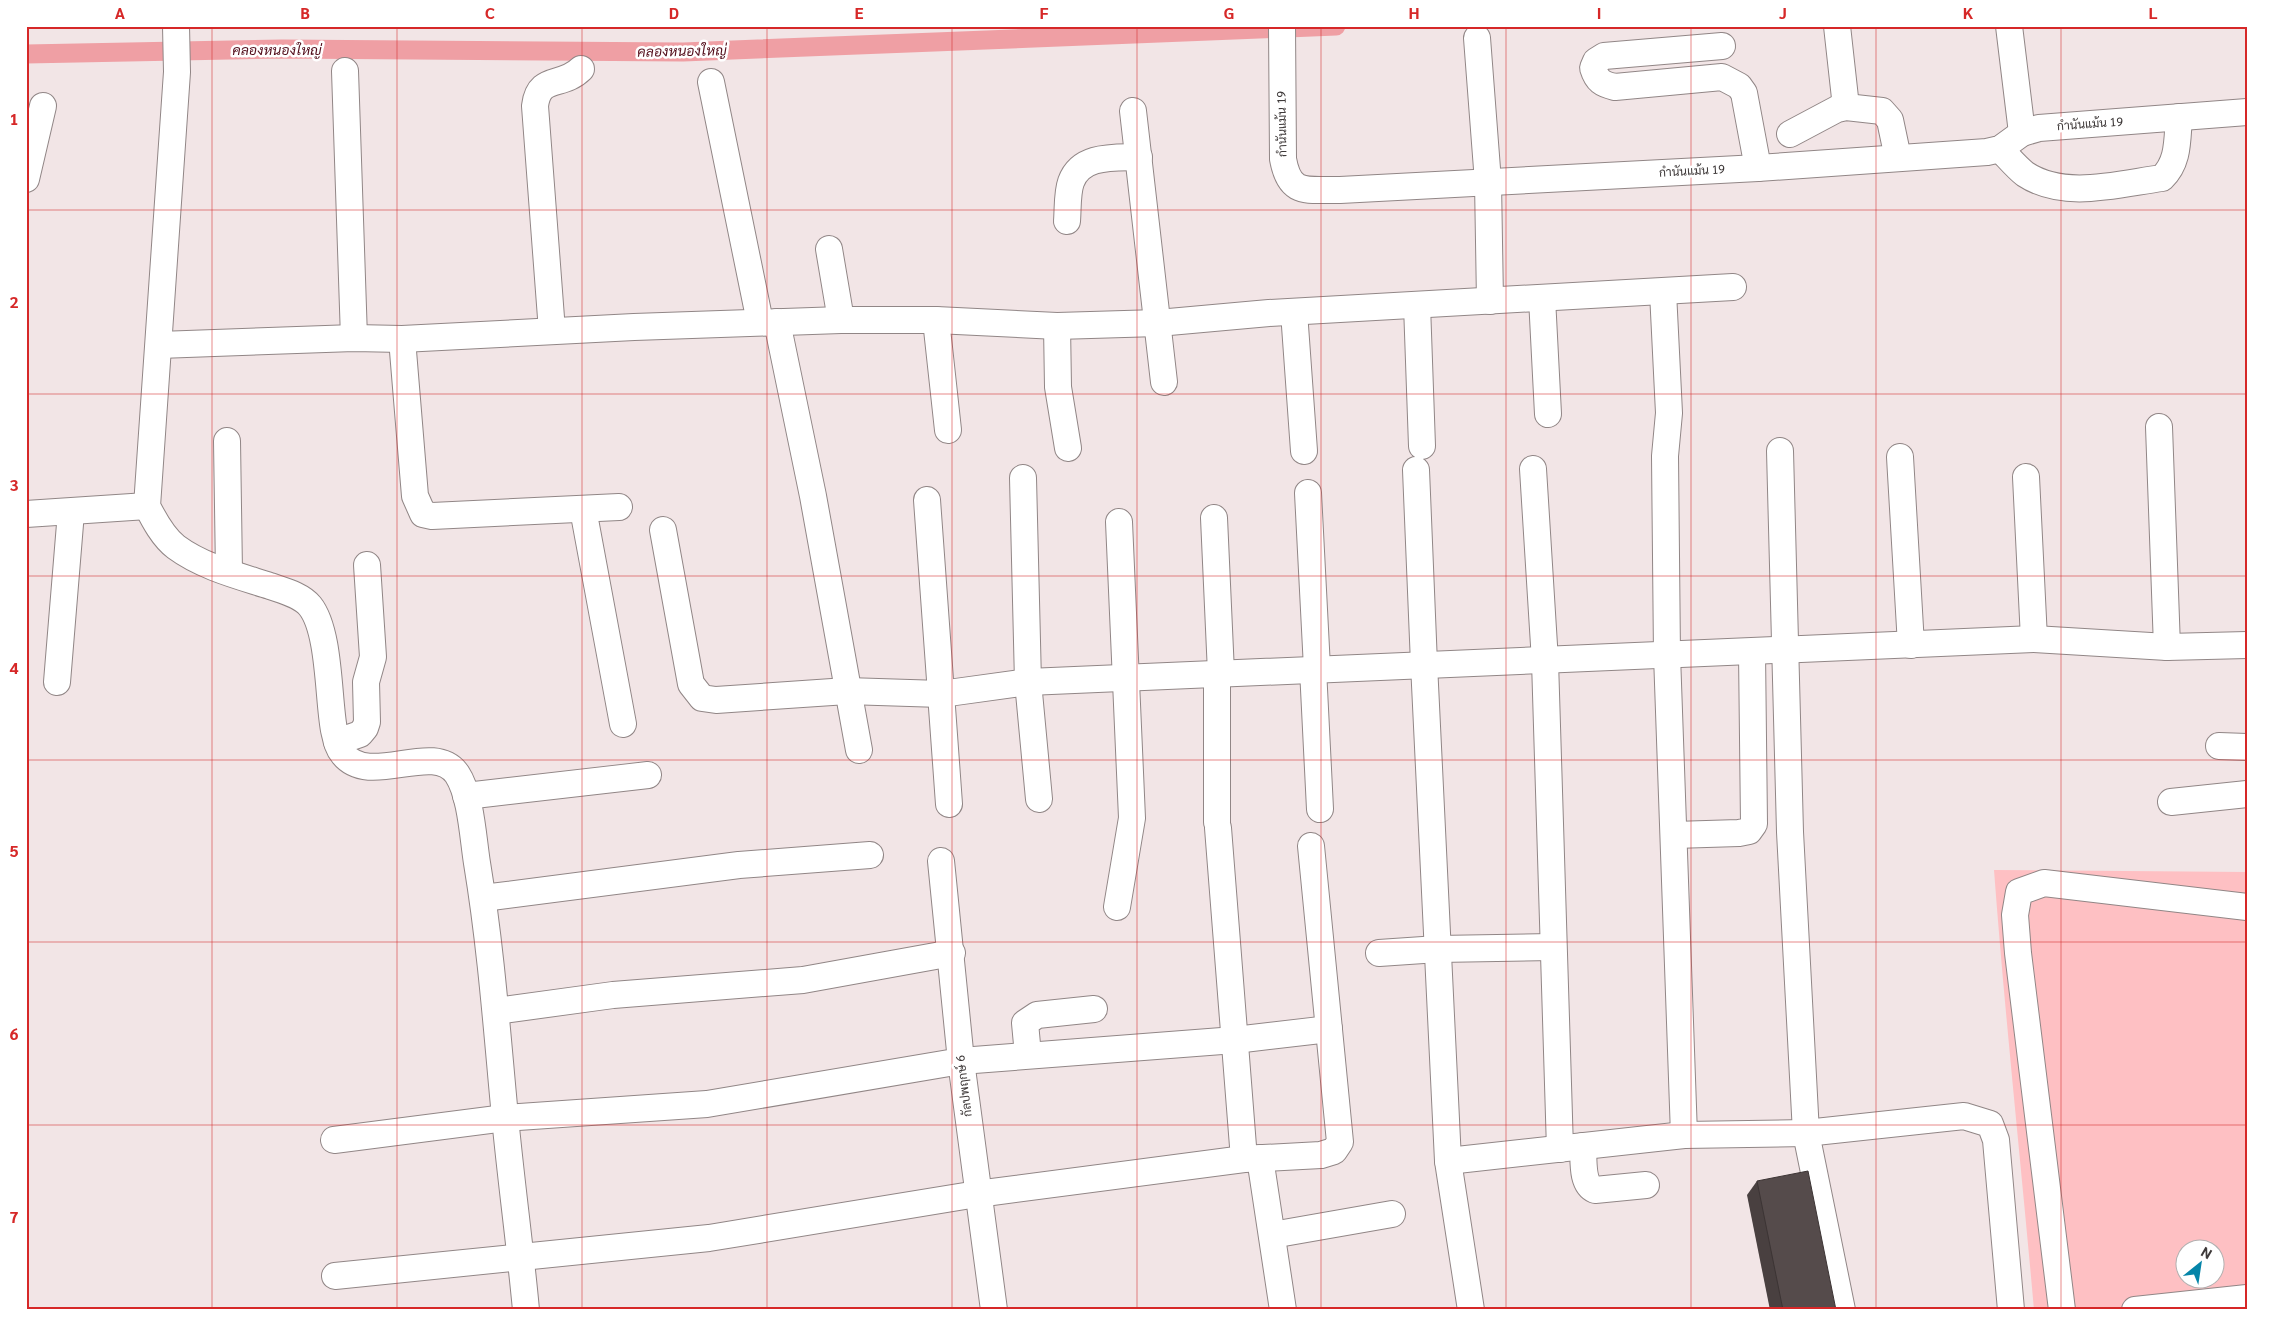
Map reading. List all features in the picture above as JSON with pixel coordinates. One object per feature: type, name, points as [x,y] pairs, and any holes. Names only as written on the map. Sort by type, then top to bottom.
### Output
[{"type":"street","points":[[1837,26],[1846,107]]},
{"type":"street","points":[[2009,26],[2011,141]]},
{"type":"street","points":[[176,33],[177,72],[147,506],[157,525],[175,546],[229,572],[294,595],[308,604],[318,617],[337,742],[344,756],[359,764],[380,767],[436,761],[450,767],[458,776],[466,796],[483,898],[526,1310]]},
{"type":"street","name":"กำนันแม้น 19","points":[[1282,36],[1282,159],[1286,176],[1294,186],[1303,189],[1340,190],[1758,168],[1987,152],[2039,128],[2247,112]]},
{"type":"street","points":[[1477,38],[1488,182],[1490,301]]},
{"type":"street","points":[[1722,46],[1604,56],[1596,61],[1593,68],[1596,78],[1603,84],[1615,87],[1722,77],[1739,86],[1744,93],[1758,168]]},
{"type":"street","points":[[552,331],[535,106],[537,94],[541,87],[575,75],[581,68]]},
{"type":"street","points":[[345,71],[354,338]]},
{"type":"street","points":[[711,82],[813,496],[859,750]]},
{"type":"street","points":[[2002,83],[2011,141],[2024,173],[2038,181],[2060,187],[2082,188],[2162,178],[2170,170],[2175,160],[2179,118]]},
{"type":"street","points":[[26,179],[43,106]]},
{"type":"street","points":[[1790,134],[1846,107],[1882,111],[1890,120],[1898,158]]},
{"type":"street","points":[[1133,111],[1164,382]]},
{"type":"street","points":[[1067,220],[1070,182],[1079,168],[1089,161],[1138,156]]},
{"type":"street","points":[[828,249],[841,320]]},
{"type":"street","points":[[159,345],[354,338],[402,339],[675,325],[841,320],[936,320],[1057,326],[1158,323],[1294,312],[1733,288]]},
{"type":"street","points":[[1664,292],[1669,413],[1665,456],[1667,656],[1674,835],[1692,1134]]},
{"type":"street","points":[[1542,298],[1548,414]]},
{"type":"street","points":[[1417,305],[1424,664],[1448,1161],[1471,1310]]},
{"type":"street","points":[[1294,312],[1304,451]]},
{"type":"street","points":[[936,320],[948,430]]},
{"type":"street","points":[[1057,326],[1058,387],[1068,448]]},
{"type":"street","points":[[402,339],[415,496],[423,514],[432,516],[619,507]]},
{"type":"street","points":[[2159,427],[2167,647]]},
{"type":"street","points":[[227,441],[229,572]]},
{"type":"street","points":[[1780,451],[1787,650],[1790,832],[1806,1133],[1842,1310]]},
{"type":"street","points":[[1900,457],[1911,645]]},
{"type":"street","points":[[1533,469],[1545,661],[1552,947],[1571,1148],[1586,1182],[1594,1190],[1646,1185]]},
{"type":"street","points":[[2026,477],[2034,639]]},
{"type":"street","points":[[1022,478],[1028,682],[1039,799]]},
{"type":"street","points":[[1308,493],[1320,809]]},
{"type":"street","points":[[927,500],[949,804]]},
{"type":"street","points":[[26,514],[147,506]]},
{"type":"street","points":[[583,509],[624,724]]},
{"type":"street","points":[[57,682],[71,512]]},
{"type":"street","points":[[1214,518],[1219,673],[1217,825],[1235,1040],[1252,1158],[1272,1236],[1280,1309]]},
{"type":"street","points":[[1117,907],[1132,818],[1119,522]]},
{"type":"street","points":[[663,530],[690,684],[702,698],[716,700],[847,692],[941,694],[1028,682],[1126,677],[1667,656],[2034,639],[2167,647],[2247,645]]},
{"type":"street","points":[[337,742],[360,734],[367,722],[366,682],[374,657],[367,565]]},
{"type":"street","points":[[1674,835],[1739,833],[1749,831],[1754,824],[1752,652]]},
{"type":"street","points":[[2220,746],[2247,748]]},
{"type":"street","points":[[466,796],[648,775]]},
{"type":"street","points":[[2171,802],[2247,794]]},
{"type":"street","points":[[335,1276],[709,1238],[978,1194],[1252,1158],[1321,1155],[1334,1151],[1340,1142],[1311,846]]},
{"type":"street","points":[[483,898],[739,866],[870,855]]},
{"type":"street","name":"กัลปพฤกษ์ 6","points":[[941,860],[952,953],[961,1061],[994,1310]]},
{"type":"street","points":[[2062,1310],[2018,952],[2015,914],[2019,892],[2044,883],[2247,907]]},
{"type":"street","points":[[1378,953],[1438,949],[1552,947]]},
{"type":"street","points":[[496,1011],[613,995],[803,980],[952,953]]},
{"type":"street","points":[[1028,1054],[1026,1023],[1029,1019],[1038,1015],[1094,1008]]},
{"type":"street","points":[[334,1140],[505,1118],[707,1104],[961,1061],[1028,1054],[1235,1040],[1329,1029]]},
{"type":"street","points":[[1448,1161],[1692,1134],[1806,1133],[1964,1116],[1990,1124],[1996,1140],[2011,1310]]},
{"type":"street","points":[[1272,1236],[1392,1214]]},
{"type":"street","points":[[2135,1310],[2247,1298]]},
{"type":"shaded area","points":[[1994,870],[2247,872],[2247,1310],[2034,1310]]},
{"type":"building","points":[[1808,1171],[1836,1310],[1783,1310],[1757,1181]]},
{"type":"waterway","name":"คลองหนองใหญ่","points":[[26,54],[282,49],[683,52],[1336,26]]}]
